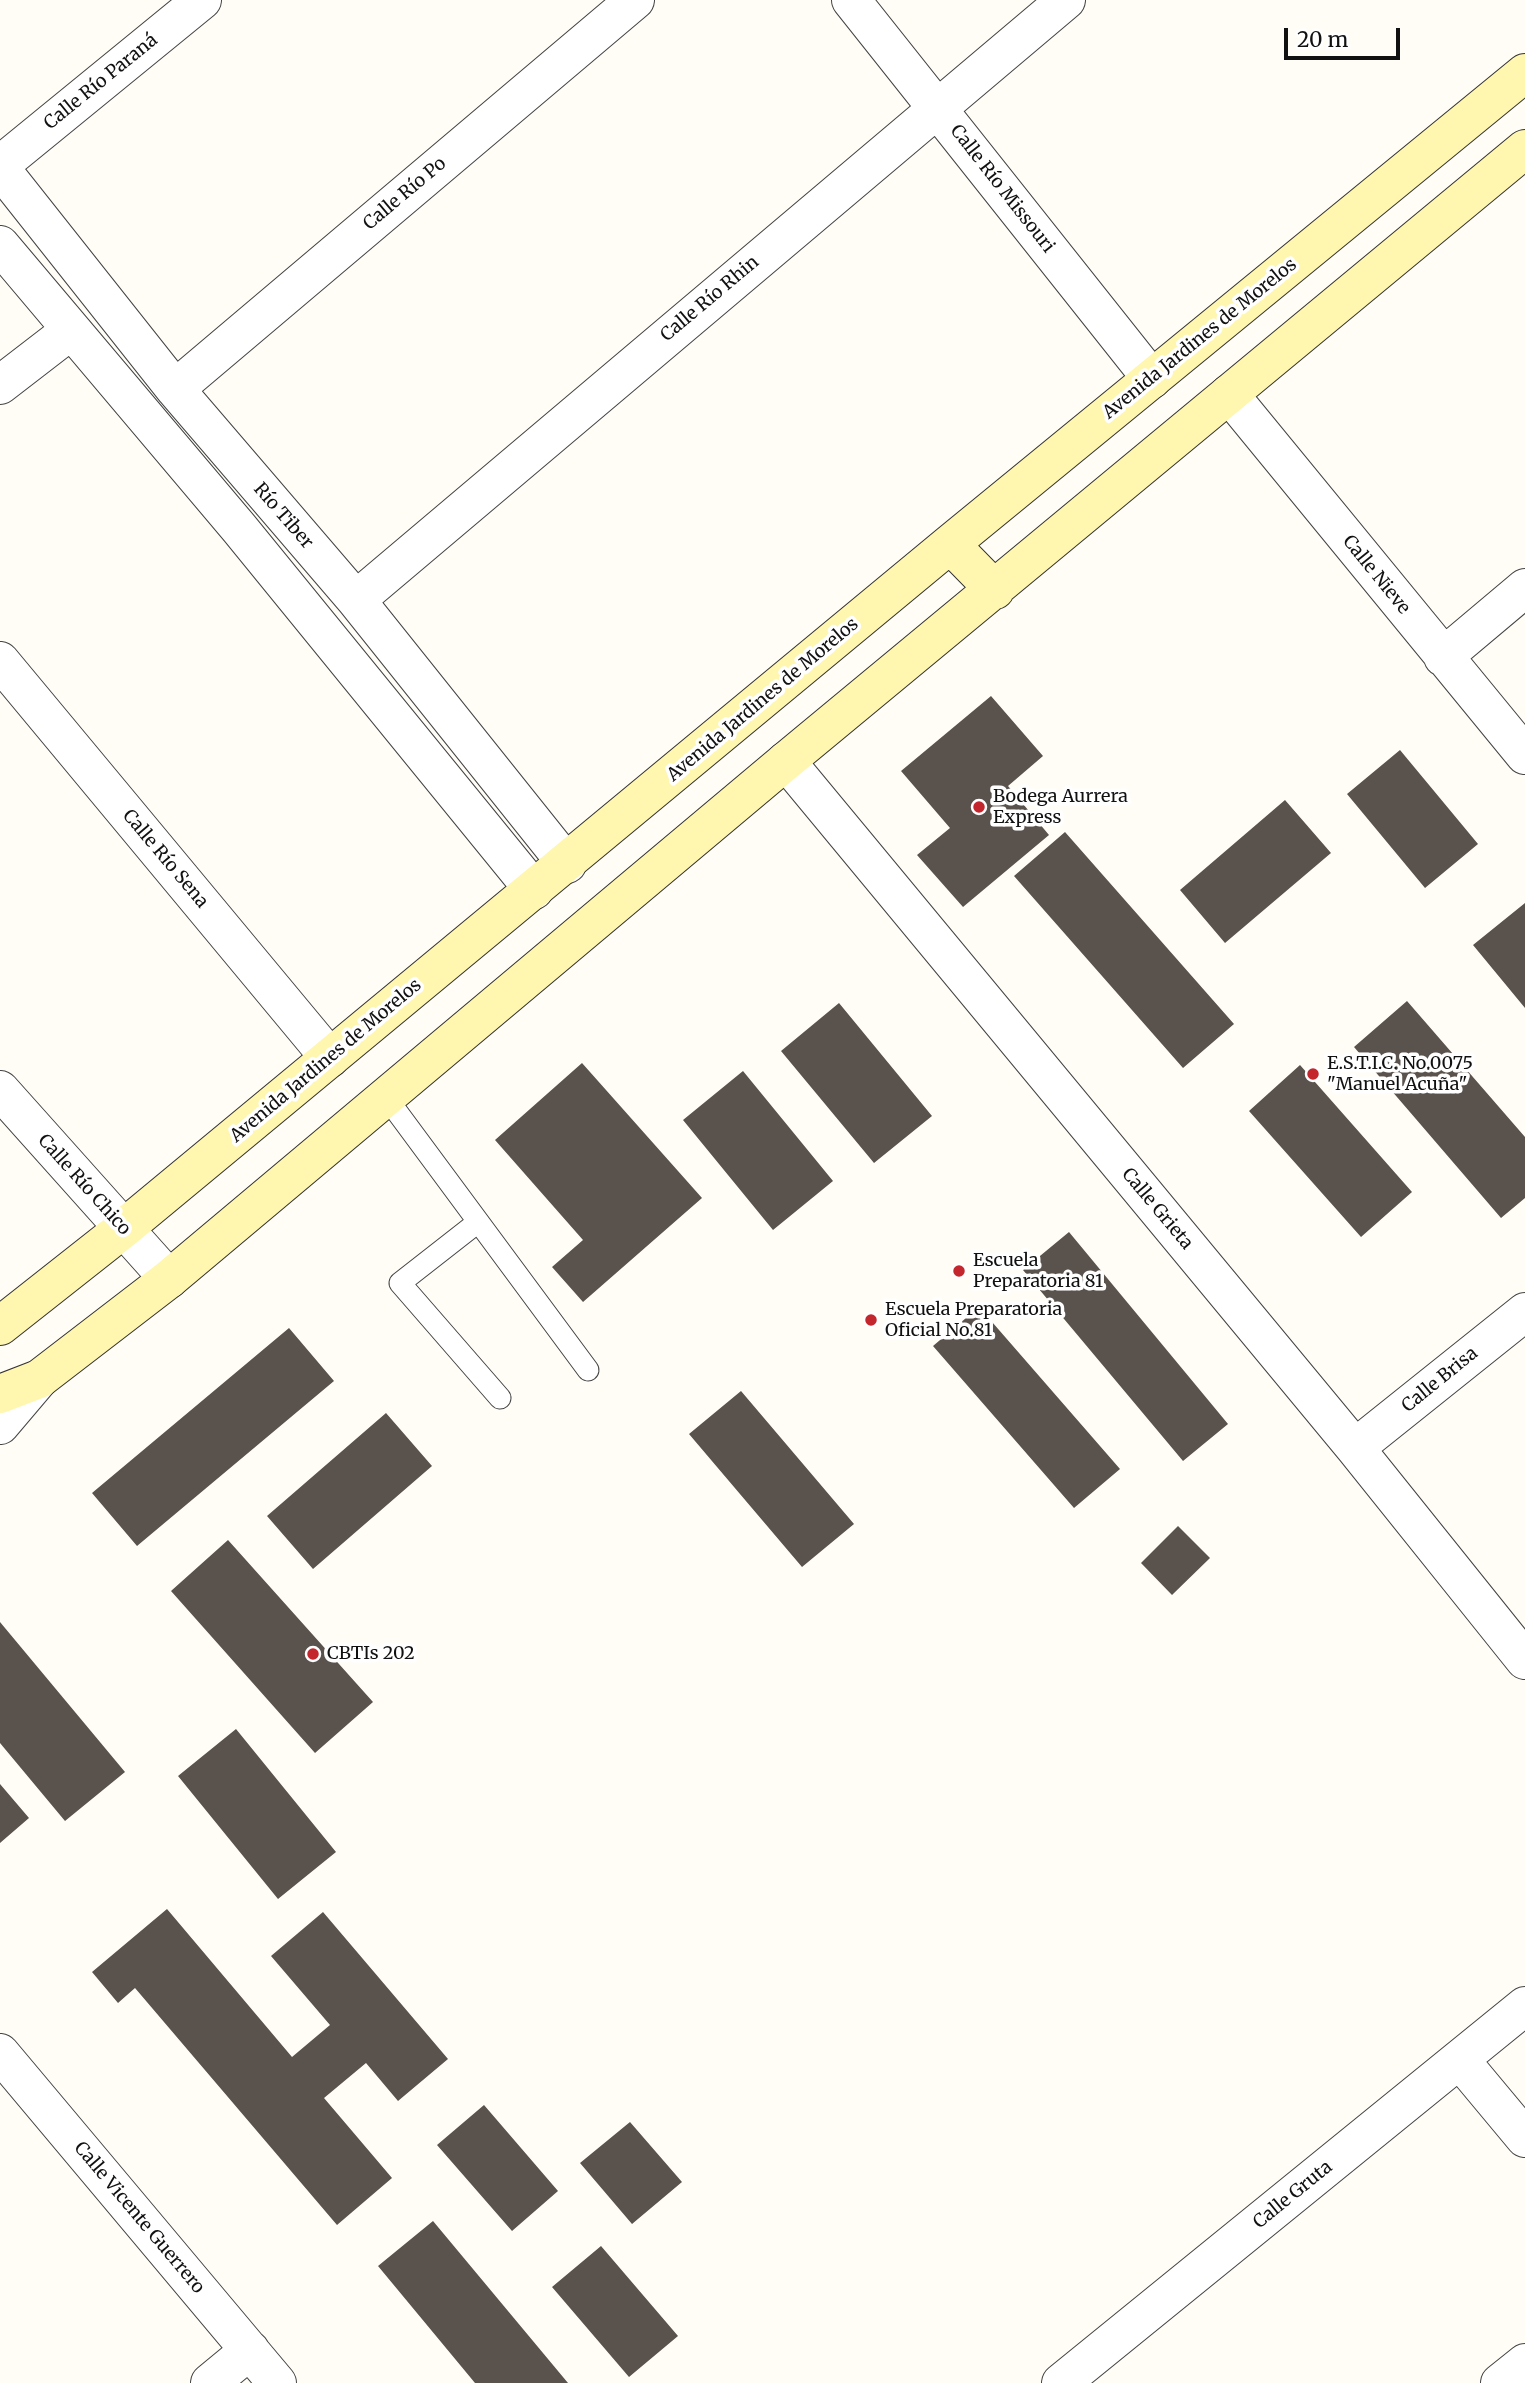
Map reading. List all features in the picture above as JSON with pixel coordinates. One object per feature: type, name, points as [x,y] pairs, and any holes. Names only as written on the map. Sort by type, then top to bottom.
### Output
[{"type":"main road","name":"Avenida Jardines de Morelos","points":[[0,1326],[123,1229],[567,864],[950,544],[1525,73]]},
{"type":"main road","points":[[0,1394],[39,1379],[169,1279],[786,761],[1525,149]]},
{"type":"main road","points":[[950,544],[995,590]]},
{"type":"street","name":"Calle Río Paraná","points":[[0,166],[202,0]]},
{"type":"street","name":"Calle Río Po","points":[[175,388],[635,0]]},
{"type":"street","name":"Calle Río Missouri","points":[[851,0],[1152,379]]},
{"type":"street","name":"Calle Río Rhin","points":[[356,600],[1066,0]]},
{"type":"street","name":"Río Tiber","points":[[0,166],[175,388],[356,600],[567,864]]},
{"type":"street","points":[[0,246],[240,528],[534,890]]},
{"type":"street","points":[[0,386],[70,331]]},
{"type":"street","name":"Calle Nieve","points":[[1229,394],[1525,755]]},
{"type":"street","points":[[240,528],[271,503]]},
{"type":"street","points":[[1443,657],[1525,588]]},
{"type":"street","name":"Calle Río Sena","points":[[0,661],[330,1058]]},
{"type":"street","name":"Calle Grieta","points":[[786,761],[1355,1448],[1525,1660]]},
{"type":"street","name":"Calle Río Chico","points":[[0,1090],[169,1279]]},
{"type":"street","name":"Calle Brisa","points":[[1355,1448],[1525,1312]]},
{"type":"street","points":[[0,1425],[39,1379]]},
{"type":"street","name":"Calle Gruta","points":[[1061,2383],[1525,2006]]},
{"type":"street","name":"Calle Vicente Guerrero","points":[[0,2053],[277,2383]]},
{"type":"street","points":[[1460,2060],[1525,2138]]},
{"type":"street","points":[[210,2383],[250,2350]]},
{"type":"street","points":[[1500,2383],[1525,2363]]},
{"type":"lane","points":[[386,1097],[588,1370]]},
{"type":"lane","points":[[478,1222],[400,1283],[500,1398]]},
{"type":"building","name":"Bodega Aurrera Express","points":[[991,696],[1043,756],[1008,786],[1049,835],[963,907],[917,855],[950,828],[901,771]]},
{"type":"building","points":[[1400,750],[1478,844],[1425,888],[1347,794]]},
{"type":"building","points":[[1285,800],[1331,853],[1225,943],[1180,890]]},
{"type":"building","points":[[1065,832],[1234,1024],[1183,1068],[1014,876]]},
{"type":"building","points":[[1525,903],[1525,1008],[1473,945]]},
{"type":"building","points":[[1407,1001],[1525,1137],[1525,1198],[1501,1218],[1354,1047]]},
{"type":"building","points":[[839,1003],[932,1116],[874,1163],[781,1051]]},
{"type":"building","points":[[582,1063],[702,1198],[583,1302],[552,1267],[583,1240],[495,1140]]},
{"type":"building","points":[[1300,1065],[1412,1192],[1361,1237],[1249,1111]]},
{"type":"building","points":[[743,1071],[833,1181],[773,1230],[683,1120]]},
{"type":"building","points":[[1069,1232],[1228,1424],[1183,1461],[1023,1270]]},
{"type":"building","points":[[979,1307],[1120,1469],[1074,1508],[933,1346]]},
{"type":"building","points":[[289,1328],[334,1381],[137,1546],[92,1493]]},
{"type":"building","points":[[741,1391],[854,1524],[802,1567],[689,1434]]},
{"type":"building","points":[[386,1413],[432,1466],[313,1569],[267,1516]]},
{"type":"building","points":[[1178,1526],[1210,1558],[1172,1595],[1141,1563]]},
{"type":"building","points":[[228,1540],[373,1702],[315,1753],[171,1591]]},
{"type":"building","points":[[0,1622],[125,1772],[65,1821],[0,1743]]},
{"type":"building","points":[[236,1729],[336,1852],[278,1899],[178,1776]]},
{"type":"building","points":[[0,1784],[29,1818],[0,1843]]},
{"type":"building","points":[[167,1909],[292,2057],[330,2025],[271,1956],[323,1912],[448,2059],[398,2101],[366,2063],[324,2098],[392,2178],[337,2225],[135,1988],[118,2003],[92,1972]]},
{"type":"building","points":[[484,2105],[558,2191],[512,2231],[437,2145]]},
{"type":"building","points":[[630,2122],[682,2182],[632,2224],[580,2163]]},
{"type":"building","points":[[433,2221],[568,2383],[475,2383],[378,2266]]},
{"type":"building","points":[[601,2246],[678,2336],[629,2377],[552,2287]]},
{"type":"place","name":"Bodega Aurrera Express","points":[[979,807]]},
{"type":"place","name":"E.S.T.I.C. No.0075 \"Manuel Acuña\"","points":[[1313,1074]]},
{"type":"place","name":"Escuela Preparatoria 81","points":[[959,1271]]},
{"type":"place","name":"Escuela Preparatoria Oficial No.81","points":[[871,1320]]},
{"type":"place","name":"CBTIs 202","points":[[313,1654]]}]
